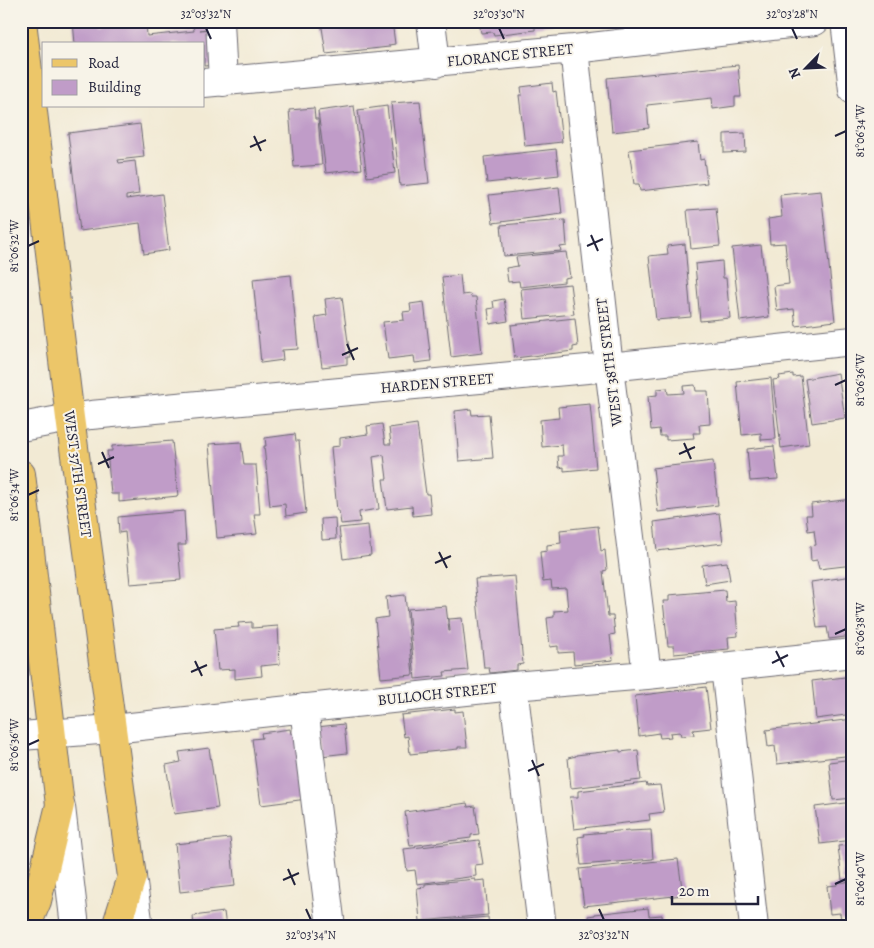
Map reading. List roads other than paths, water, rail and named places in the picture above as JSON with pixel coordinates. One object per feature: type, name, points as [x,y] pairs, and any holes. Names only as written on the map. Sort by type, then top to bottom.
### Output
[{"type":"main road","name":"WEST 37TH STREET","points":[[22,21],[70,418],[132,877]]},
{"type":"main road","points":[[21,474],[60,805],[37,901],[26,927]]},
{"type":"main road","points":[[116,927],[132,877]]},
{"type":"street","points":[[214,82],[220,21]]},
{"type":"street","points":[[431,21],[436,62]]},
{"type":"street","name":"FLORANCE STREET","points":[[214,82],[574,49],[640,31],[815,21]]},
{"type":"street","points":[[845,21],[853,90]]},
{"type":"street","name":"WEST 38TH STREET","points":[[574,49],[609,367],[647,675]]},
{"type":"street","name":"HARDEN STREET","points":[[21,427],[70,418],[609,367],[853,340]]},
{"type":"street","name":"BULLOCH STREET","points":[[21,736],[853,653]]},
{"type":"street","points":[[725,667],[754,927]]},
{"type":"street","points":[[513,686],[542,927]]},
{"type":"street","points":[[304,708],[330,927]]},
{"type":"street","points":[[60,805],[75,927]]},
{"type":"street","name":"WEST 37TH STREET","points":[[132,877],[138,927]]}]
